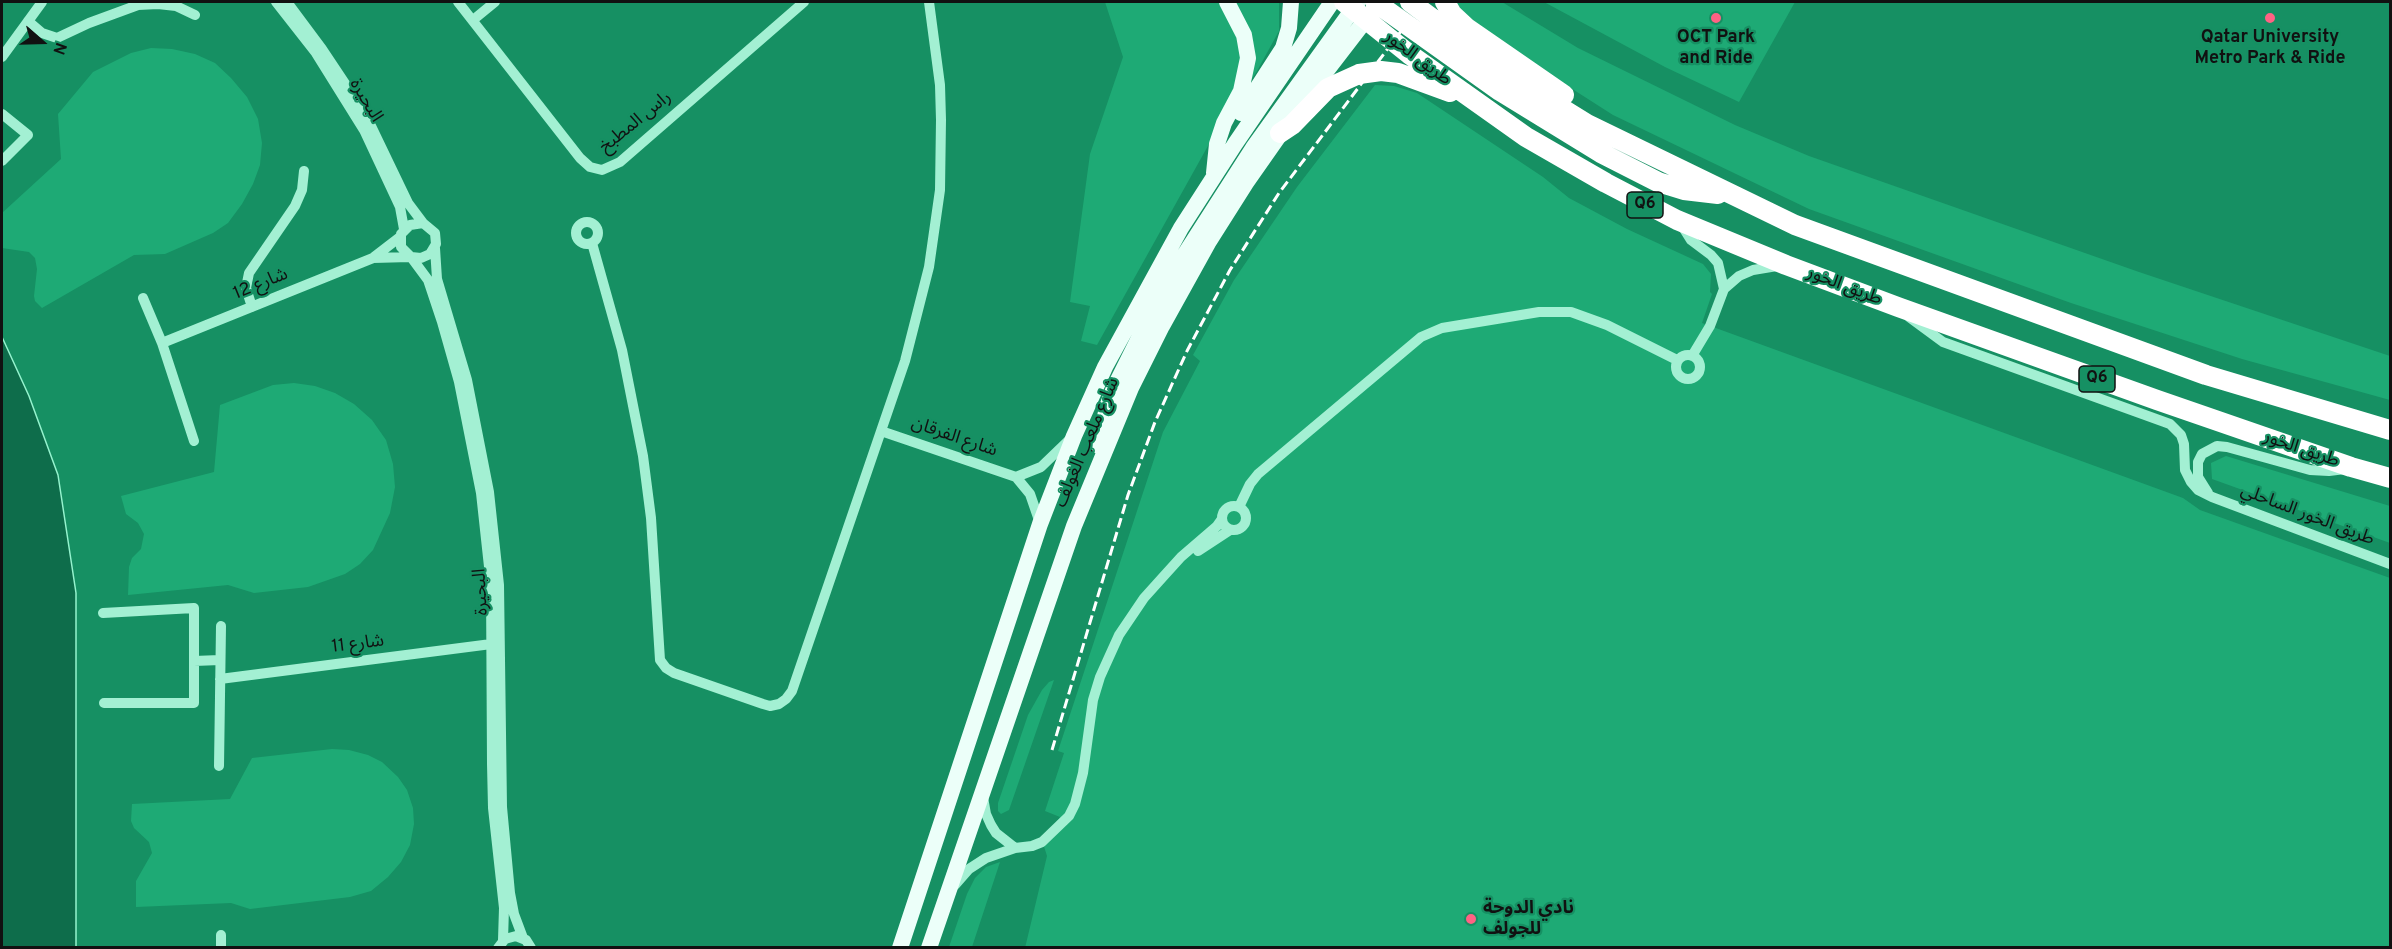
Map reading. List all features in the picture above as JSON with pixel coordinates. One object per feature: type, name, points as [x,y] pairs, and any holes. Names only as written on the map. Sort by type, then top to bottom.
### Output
[{"type":"highway","name":"Q6","points":[[1410,2],[1516,80],[1587,124],[1727,194],[1795,225],[2206,375],[2391,430]]},
{"type":"highway","points":[[1445,2],[1452,14],[1467,28],[1576,103],[1587,124]]},
{"type":"highway","points":[[1365,5],[1601,153],[1658,182],[1684,190],[1714,195],[1727,194]]},
{"type":"highway","name":"طريق الخور","points":[[1365,5],[1463,93],[1493,116],[1560,158],[1679,220],[1786,265],[1898,308],[2351,467],[2391,477]]},
{"type":"highway","points":[[1280,133],[1292,125],[1328,88],[1359,74],[1381,71],[1398,73],[1444,91],[1463,93]]},
{"type":"main road","points":[[1213,178],[1217,144],[1224,123],[1240,91],[1248,58],[1244,34],[1227,2]]},
{"type":"main road","points":[[1235,144],[1236,128],[1243,108],[1283,48],[1289,28],[1291,2]]},
{"type":"main road","name":"شارع ملعب الغولف","points":[[900,948],[1040,524],[1074,436],[1105,367],[1181,228],[1332,2]]},
{"type":"main road","points":[[1098,465],[1102,426],[1114,388],[1162,294],[1206,220],[1253,148],[1365,5]]},
{"type":"main road","name":"شارع ملعب الغولف","points":[[929,948],[1098,465],[1131,388],[1208,243],[1365,5]]},
{"type":"street","points":[[2,57],[42,2]]},
{"type":"street","name":"البحيرة","points":[[276,2],[334,74],[373,147],[400,207],[402,233]]},
{"type":"street","name":"البحيرة","points":[[287,2],[371,126],[408,202],[423,223]]},
{"type":"street","name":"راس المطبخ","points":[[458,2],[580,158],[591,167],[602,170],[620,162],[804,2]]},
{"type":"street","points":[[473,20],[495,2]]},
{"type":"street","points":[[592,243],[617,330],[638,426],[651,518],[659,653],[663,665],[670,671],[766,705],[775,705],[786,699],[795,681],[905,361],[920,309],[937,215],[942,120],[933,28],[928,2]]},
{"type":"street","points":[[28,21],[42,33],[57,38],[89,23],[138,5],[176,6],[195,15]]},
{"type":"street","points":[[2,114],[28,135],[2,161]]},
{"type":"street","points":[[252,307],[246,288],[249,273],[295,206],[302,190],[304,171]]},
{"type":"street","points":[[1679,220],[1691,240],[1718,262],[1724,289]]},
{"type":"street","points":[[413,223],[423,223],[435,233],[435,248],[424,258],[410,257],[402,250],[402,233],[413,223]]},
{"type":"street","name":"شارع 12","points":[[162,343],[373,258],[402,233]]},
{"type":"street","name":"البحيرة","points":[[435,248],[437,279],[455,352],[481,440],[493,556],[501,807],[514,914],[523,938],[531,948]]},
{"type":"street","name":"البحيرة","points":[[410,257],[423,272],[430,285],[455,352]]},
{"type":"street","name":"شارع 12","points":[[373,258],[410,257]]},
{"type":"street","points":[[1692,356],[1710,326],[1724,289],[1739,276],[1753,270],[1786,265]]},
{"type":"street","points":[[143,298],[162,343],[194,441]]},
{"type":"street","name":"طريق الخور الساحلي","points":[[1898,308],[1929,334],[1943,342],[2170,424],[2178,430],[2182,439],[2185,470],[2198,490],[2391,564]]},
{"type":"street","points":[[1239,507],[1250,484],[1258,474],[1421,337],[1442,327],[1539,312],[1571,312],[1607,325],[1677,360]]},
{"type":"street","points":[[1685,355],[1692,356],[1697,359],[1700,370],[1690,380],[1683,379],[1677,374],[1675,367],[1677,360],[1685,355]]},
{"type":"street","name":"شارع الفرقان","points":[[881,431],[1016,477]]},
{"type":"street","points":[[1040,524],[1028,488],[1016,477],[1041,467],[1074,436]]},
{"type":"street","name":"طريق الخور الساحلي","points":[[2212,497],[2198,477],[2197,467],[2202,454],[2217,446],[2310,470],[2329,471],[2351,467]]},
{"type":"street","points":[[946,901],[958,879],[969,869],[986,858],[1042,842],[1061,826],[1075,804],[1083,773],[1093,700],[1109,654],[1128,619],[1181,557],[1217,526],[1227,508],[1239,507],[1244,512],[1246,522],[1239,530],[1230,530],[1224,526],[1222,519]]},
{"type":"street","points":[[1175,565],[1185,562],[1230,530]]},
{"type":"street","points":[[103,613],[194,608],[194,703],[104,703]]},
{"type":"street","points":[[219,766],[221,626]]},
{"type":"street","name":"البحيرة","points":[[496,644],[493,786],[504,908],[499,945]]},
{"type":"street","name":"شارع 11","points":[[220,679],[496,644]]},
{"type":"street","points":[[194,661],[220,660]]},
{"type":"street","points":[[983,791],[986,814],[991,825],[996,833],[1015,848]]},
{"type":"street","points":[[221,935],[221,948]]},
{"type":"street","points":[[499,945],[513,936],[523,938]]},
{"type":"shaded area","points":[[1105,2],[1279,2],[1279,31],[1257,71],[1209,144],[1097,345],[1081,341],[1090,306],[1070,302],[1090,154],[1123,57]]},
{"type":"shaded area","points":[[1453,2],[1502,2],[1578,48],[1735,125],[1809,156],[2139,272],[2390,356],[2390,400],[2242,359],[2071,303],[1809,209],[1613,115],[1491,37]]},
{"type":"shaded area","points":[[1544,2],[1795,2],[1739,102],[1665,67]]},
{"type":"shaded area","points":[[151,48],[172,49],[195,54],[215,63],[247,97],[258,119],[262,143],[260,165],[253,184],[228,223],[213,233],[165,254],[134,255],[42,308],[35,301],[34,296],[37,269],[35,258],[29,252],[2,248],[2,213],[61,159],[58,114],[93,72],[131,53]]},
{"type":"shaded area","name":"نادي الدوحة للجولف","points":[[1375,85],[1394,86],[1417,93],[1543,177],[1569,198],[1627,229],[1703,264],[1711,274],[1710,292],[1712,294],[1702,323],[2183,498],[2200,510],[2390,578],[2390,947],[1025,948],[1047,856],[1041,837],[1060,817],[1045,811],[1064,753],[1058,751],[1163,432],[1200,361],[1193,355],[1234,280],[1297,187]]},
{"type":"shaded area","points":[[2,337],[29,396],[58,475],[76,593],[76,947],[2,947]]},
{"type":"shaded area","points":[[294,383],[315,386],[335,393],[354,404],[372,420],[386,440],[393,464],[395,487],[390,513],[373,550],[360,564],[345,574],[308,587],[254,593],[228,585],[128,595],[129,567],[132,558],[141,549],[144,534],[138,523],[126,514],[121,496],[214,472],[220,405],[273,385]]},
{"type":"shaded area","points":[[2226,456],[2390,506],[2390,543],[2212,479],[2211,463]]},
{"type":"shaded area","points":[[1054,680],[1009,810],[1001,814],[998,811],[998,803],[1028,715],[1042,690]]},
{"type":"shaded area","points":[[332,749],[349,750],[382,762],[398,777],[407,790],[413,808],[414,824],[410,845],[401,862],[371,891],[350,897],[250,909],[231,903],[136,907],[136,881],[152,853],[149,842],[134,828],[131,821],[132,804],[230,799],[252,758]]},
{"type":"shaded area","points":[[1000,862],[972,947],[949,947],[967,894],[975,878],[986,867]]},
{"type":"railway","points":[[1052,750],[1128,495],[1155,422],[1187,351],[1230,270],[1279,193],[1423,2]]},
{"type":"place","name":"OCT Park and Ride","points":[[1716,18]]},
{"type":"place","name":"Qatar University Metro Park & Ride","points":[[2270,18]]},
{"type":"place","name":"نادي الدوحة للجولف","points":[[1471,919]]}]
